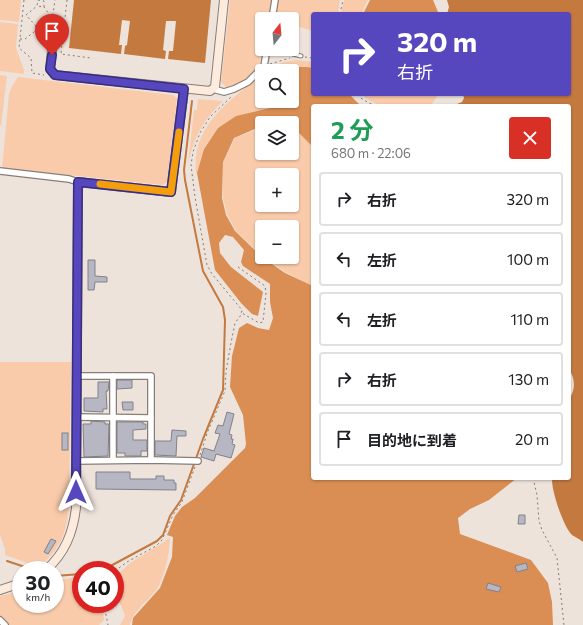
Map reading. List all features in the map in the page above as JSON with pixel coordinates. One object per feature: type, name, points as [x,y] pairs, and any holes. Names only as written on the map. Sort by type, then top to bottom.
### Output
[{"type":"street","points":[[213,89],[215,87],[224,0]]},
{"type":"street","points":[[273,12],[275,0]]},
{"type":"street","points":[[52,39],[50,69],[55,75],[184,89],[210,91],[213,89],[224,92],[248,82],[255,75]]},
{"type":"street","points":[[0,171],[70,179],[78,182],[171,192],[184,89]]},
{"type":"street","points":[[56,561],[63,551],[72,530],[76,508],[78,182]]},
{"type":"street","points":[[76,376],[151,376],[151,460]]},
{"type":"street","points":[[112,376],[112,460]]},
{"type":"street","points":[[76,417],[151,418]]},
{"type":"street","points":[[76,461],[196,461]]},
{"type":"street","points":[[0,590],[12,586]]},
{"type":"street","points":[[0,620],[5,625]]},
{"type":"path","points":[[24,0],[19,48],[31,58],[32,73],[45,75]]},
{"type":"path","points":[[23,15],[26,15],[37,6],[38,0],[45,0],[44,7],[52,18]]},
{"type":"path","points":[[52,39],[52,18],[55,0]]},
{"type":"path","points":[[67,0],[61,54],[91,58]]},
{"type":"path","points":[[340,12],[342,0]]},
{"type":"path","points":[[37,6],[44,7]]},
{"type":"path","points":[[26,15],[36,26],[42,26],[52,18]]},
{"type":"path","points":[[20,39],[25,40],[35,32],[36,26]]},
{"type":"path","points":[[41,33],[42,26]]},
{"type":"path","points":[[35,32],[41,33],[52,39],[63,36]]},
{"type":"path","points":[[270,64],[284,59],[301,56],[311,58]]},
{"type":"path","points":[[234,94],[210,117],[200,133],[193,152],[191,165],[195,197],[207,265],[212,274],[242,310],[242,313],[259,323],[264,322],[265,286],[238,267]]},
{"type":"path","points":[[360,96],[371,104]]},
{"type":"path","points":[[124,564],[156,546],[162,540],[173,515],[182,502],[196,461],[225,391],[226,371],[231,343],[236,323],[242,313]]},
{"type":"path","points":[[533,480],[537,495],[539,521],[542,530],[557,558],[564,625]]},
{"type":"path","points":[[106,613],[108,625]]},
{"type":"shaded area","points":[[0,0],[21,0],[19,22],[0,20]]},
{"type":"shaded area","points":[[74,0],[211,0],[205,63],[168,59],[169,51],[173,51],[176,21],[166,21],[163,50],[166,51],[165,59],[124,54],[125,46],[127,45],[130,21],[122,20],[119,45],[122,45],[121,54],[69,48]]},
{"type":"shaded area","points":[[230,0],[272,0],[269,12],[255,12],[255,56],[261,56],[259,64],[255,64],[255,71],[245,81],[230,88],[225,89],[226,87],[221,82]]},
{"type":"shaded area","points":[[278,0],[340,0],[338,12],[311,12],[311,30],[299,27],[299,12],[276,12]]},
{"type":"shaded area","points":[[344,0],[368,0],[362,12],[341,12]]},
{"type":"shaded area","points":[[370,0],[433,0],[438,12],[364,12]]},
{"type":"shaded area","points":[[447,0],[583,0],[583,542],[572,535],[565,524],[552,485],[552,480],[571,480],[571,395],[574,384],[571,372],[571,104],[457,104],[462,102],[464,96],[571,96],[571,12],[448,12],[449,7]]},
{"type":"shaded area","points":[[0,22],[18,24],[16,48],[24,74],[0,71]]},
{"type":"shaded area","points":[[297,60],[311,62],[311,68],[299,67],[299,64],[279,64]]},
{"type":"shaded area","points":[[299,67],[311,68],[311,96],[351,96],[359,104],[311,104],[311,145],[299,133],[299,116],[255,116],[255,129],[234,138],[223,162],[222,198],[226,215],[235,231],[255,250],[255,264],[272,264],[285,273],[311,285],[311,480],[514,480],[489,500],[470,509],[458,518],[460,534],[531,560],[548,583],[552,602],[553,625],[132,625],[133,618],[160,588],[172,557],[173,537],[167,535],[175,516],[182,507],[195,498],[245,448],[246,444],[243,415],[230,387],[232,356],[239,328],[247,323],[258,328],[269,330],[273,318],[270,302],[270,284],[243,266],[241,262],[244,250],[233,237],[225,235],[219,243],[220,253],[231,267],[263,292],[258,316],[252,314],[241,303],[215,270],[197,173],[204,149],[218,128],[236,116],[270,108],[299,108]]},
{"type":"shaded area","points":[[0,75],[7,76],[1,126],[0,125]]},
{"type":"shaded area","points":[[18,77],[173,95],[177,99],[167,182],[163,185],[2,168],[9,94]]},
{"type":"shaded area","points":[[255,80],[255,108],[270,108],[236,116],[218,128],[204,148],[196,173],[196,156],[200,141],[206,128],[215,116],[237,94]]},
{"type":"shaded area","points":[[364,96],[437,96],[432,104],[379,104],[368,100]]},
{"type":"shaded area","points":[[198,99],[223,101],[200,130],[193,145],[188,164],[194,110],[197,110]]},
{"type":"shaded area","points":[[255,130],[255,160],[299,160],[299,133],[311,145],[311,285],[285,272],[274,264],[299,264],[299,220],[255,220],[255,249],[236,231],[227,214],[223,198],[223,162],[235,138]]},
{"type":"shaded area","points":[[0,362],[71,362],[69,502],[67,522],[62,539],[46,561],[22,561],[5,555],[5,549],[0,535]]},
{"type":"shaded area","points":[[170,538],[167,563],[158,587],[135,614],[130,625],[120,625],[125,616],[124,569],[130,563]]},
{"type":"shaded area","points":[[72,578],[72,613],[103,613],[104,620],[99,625],[8,625],[0,616],[0,596],[12,593],[12,613],[64,613],[64,579]]},
{"type":"building","points":[[88,260],[95,260],[95,276],[107,277],[107,282],[95,282],[94,290],[88,290]]},
{"type":"building","points":[[117,380],[132,380],[132,388],[117,389]]},
{"type":"building","points":[[98,382],[109,382],[108,391],[106,391],[107,409],[103,409],[103,412],[84,411],[84,398],[98,398]]},
{"type":"building","points":[[122,402],[133,402],[133,410],[123,410]]},
{"type":"building","points":[[227,412],[234,414],[229,434],[232,435],[232,444],[235,445],[231,458],[216,454],[214,461],[201,457],[204,448],[214,451],[220,434],[215,433],[218,425],[223,426]]},
{"type":"building","points":[[91,421],[105,422],[105,424],[109,424],[108,456],[84,457],[83,424],[91,424]]},
{"type":"building","points":[[117,422],[143,422],[143,424],[146,424],[146,429],[133,430],[133,440],[147,440],[147,451],[141,451],[141,456],[125,456],[125,453],[117,453]]},
{"type":"building","points":[[172,430],[186,431],[186,436],[177,436],[176,456],[155,455],[155,441],[171,441]]},
{"type":"building","points":[[62,433],[68,433],[68,450],[62,450]]},
{"type":"building","points":[[96,472],[130,472],[130,479],[156,479],[156,476],[164,476],[164,480],[174,480],[174,483],[176,483],[176,490],[96,489]]},
{"type":"building","points":[[519,515],[525,515],[525,524],[518,524]]},
{"type":"building","points":[[51,539],[56,541],[48,554],[44,552]]},
{"type":"building","points":[[526,563],[528,569],[517,572],[515,566]]},
{"type":"building","points":[[488,583],[501,587],[499,592],[486,589]]},
{"type":"waterway","points":[[120,561],[157,541],[163,535],[170,516],[181,500],[203,439],[223,390],[225,320],[223,307],[203,271],[185,180],[184,170],[192,101]]},
{"type":"waterway","points":[[7,561],[12,563]]},
{"type":"waterway","points":[[64,575],[72,575]]},
{"type":"slow traffic","points":[[100,184],[171,192],[179,132]]},
{"type":"route","points":[[52,55],[50,69],[55,75],[184,89],[171,192],[78,182],[76,492]]}]
